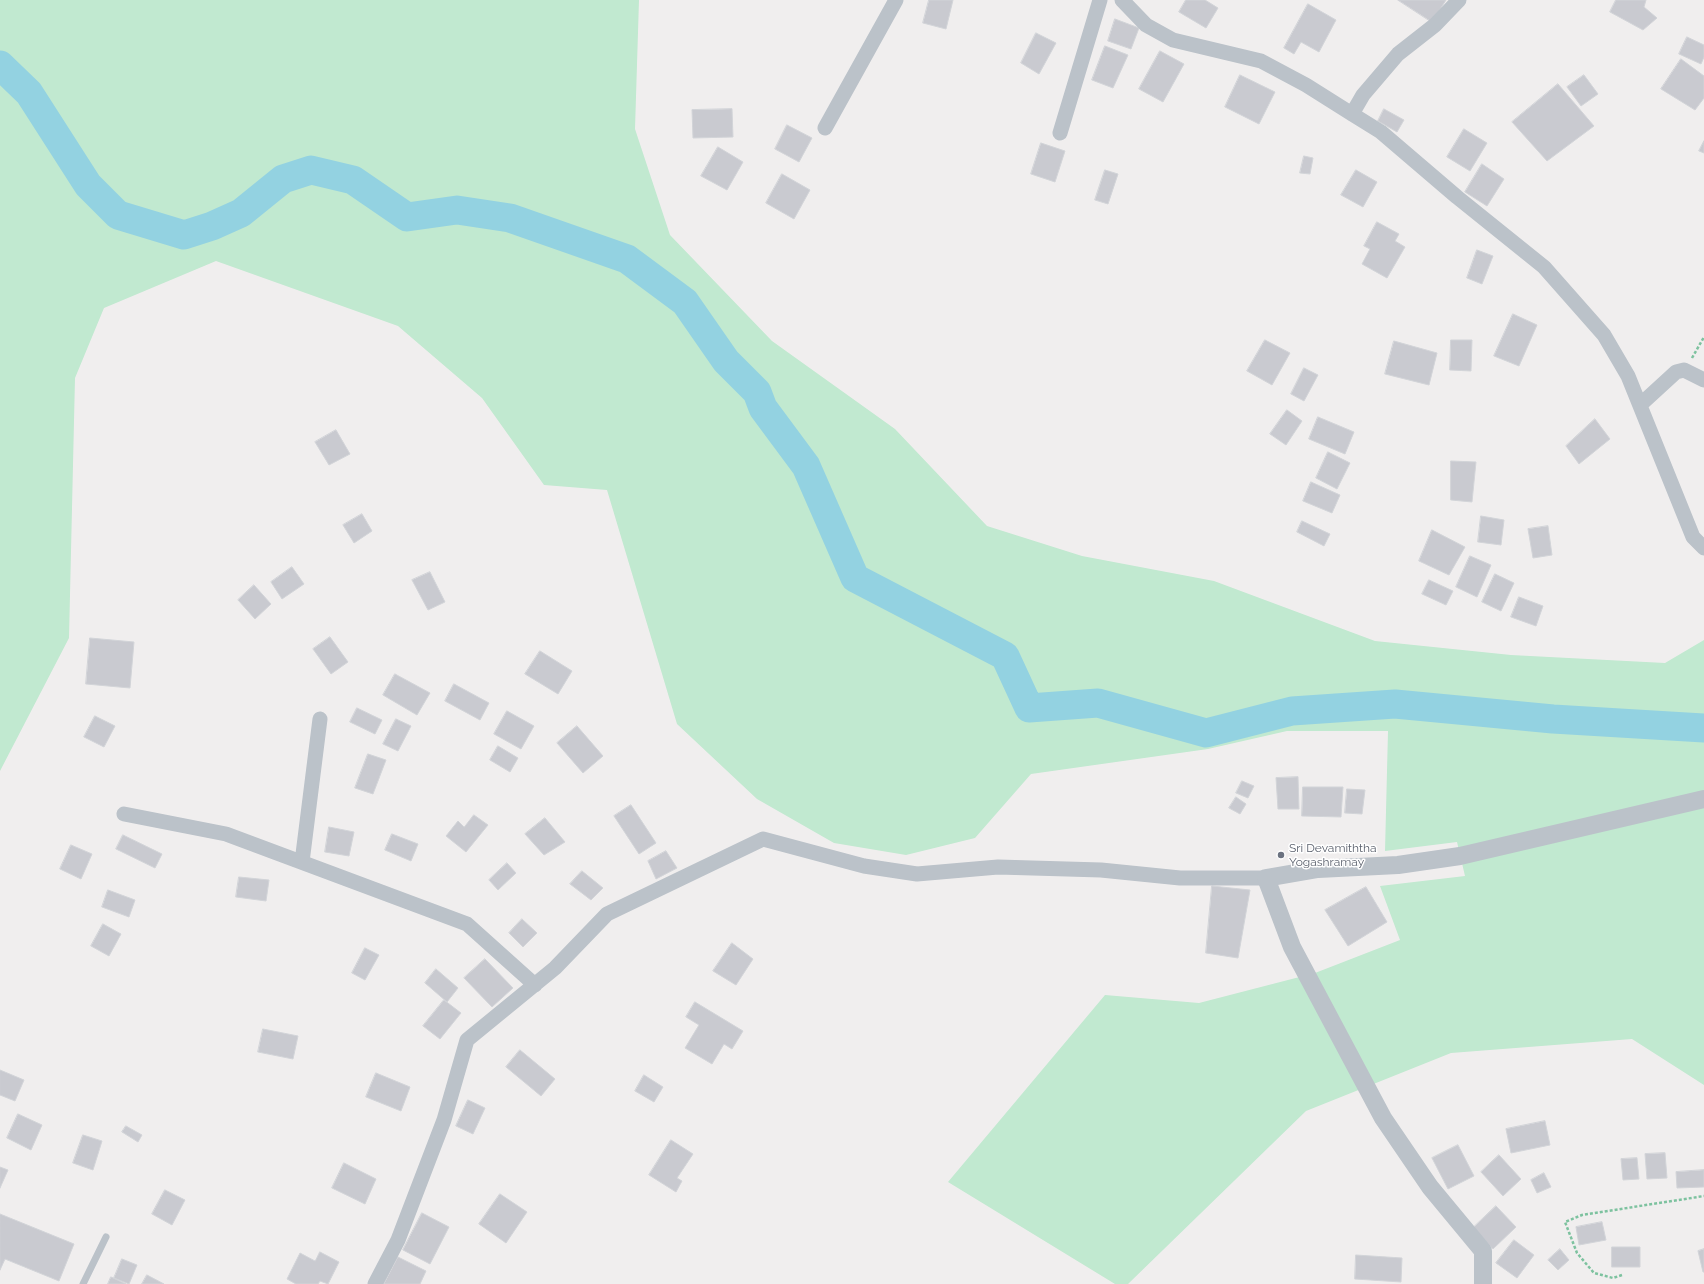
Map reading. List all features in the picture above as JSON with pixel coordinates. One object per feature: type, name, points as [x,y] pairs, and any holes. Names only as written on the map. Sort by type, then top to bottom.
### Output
[{"type":"street","points":[[825,128],[896,0]]},
{"type":"street","points":[[1060,133],[1100,0]]},
{"type":"street","points":[[1122,0],[1146,25],[1173,40],[1261,61],[1306,86],[1381,132],[1463,202],[1544,267],[1604,335],[1628,376],[1693,537],[1704,548]]},
{"type":"street","points":[[1352,114],[1363,95],[1398,54],[1435,25],[1459,0]]},
{"type":"street","points":[[1640,405],[1672,374],[1684,370],[1704,380]]},
{"type":"street","points":[[302,862],[320,719]]},
{"type":"street","points":[[375,1284],[398,1240],[444,1120],[467,1040],[556,968],[607,914],[763,839],[864,866],[917,874],[998,867],[1101,870],[1180,878],[1266,878],[1318,869],[1398,865],[1460,856],[1704,799]]},
{"type":"street","points":[[124,814],[226,834],[467,924],[535,985]]},
{"type":"street","points":[[1266,878],[1292,947],[1383,1118],[1430,1187],[1483,1251],[1483,1284]]},
{"type":"lane","points":[[83,1284],[106,1237]]},
{"type":"path","points":[[1684,370],[1704,336]]},
{"type":"path","points":[[1622,1275],[1613,1278],[1594,1273],[1577,1253],[1565,1222],[1582,1215],[1704,1196]]},
{"type":"green space","points":[[0,0],[639,0],[635,129],[670,235],[772,341],[895,429],[987,526],[1082,556],[1214,581],[1375,641],[1511,655],[1665,663],[1704,640],[1704,1085],[1632,1039],[1451,1053],[1306,1111],[1128,1284],[1115,1284],[948,1182],[1105,995],[1199,1003],[1315,973],[1400,940],[1380,886],[1465,876],[1457,842],[1385,851],[1388,731],[1287,731],[1208,749],[1031,774],[975,838],[906,855],[834,843],[757,799],[677,724],[607,490],[544,485],[482,398],[398,326],[216,261],[104,308],[75,378],[69,638],[0,771]]},
{"type":"building","points":[[929,0],[953,0],[946,29],[923,23]]},
{"type":"building","points":[[1186,0],[1205,0],[1218,8],[1206,28],[1179,12]]},
{"type":"building","points":[[1398,0],[1446,0],[1432,22]]},
{"type":"building","points":[[1616,0],[1646,0],[1644,7],[1657,18],[1643,30],[1610,12]]},
{"type":"building","points":[[1308,4],[1336,20],[1319,52],[1301,42],[1294,54],[1284,48]]},
{"type":"building","points":[[1115,19],[1139,28],[1131,49],[1108,41]]},
{"type":"building","points":[[1036,33],[1056,43],[1039,74],[1021,63]]},
{"type":"building","points":[[1687,37],[1704,45],[1704,57],[1701,64],[1679,54]]},
{"type":"building","points":[[1105,46],[1128,55],[1113,88],[1092,80]]},
{"type":"building","points":[[1160,51],[1184,64],[1163,102],[1139,89]]},
{"type":"building","points":[[1681,59],[1704,76],[1704,98],[1695,110],[1661,89]]},
{"type":"building","points":[[1240,75],[1275,92],[1259,124],[1225,107]]},
{"type":"building","points":[[1584,75],[1598,94],[1581,106],[1567,87]]},
{"type":"building","points":[[1558,84],[1594,126],[1547,161],[1512,122]]},
{"type":"building","points":[[732,109],[733,137],[693,138],[692,110]]},
{"type":"building","points":[[1384,109],[1404,120],[1397,132],[1378,121]]},
{"type":"building","points":[[787,125],[812,138],[799,162],[775,149]]},
{"type":"building","points":[[1464,129],[1487,143],[1470,171],[1447,157]]},
{"type":"building","points":[[1704,141],[1704,153],[1699,151]]},
{"type":"building","points":[[1041,143],[1065,151],[1055,182],[1031,174]]},
{"type":"building","points":[[718,147],[743,162],[727,190],[701,176]]},
{"type":"building","points":[[1304,156],[1313,158],[1310,174],[1300,173]]},
{"type":"building","points":[[1482,164],[1504,179],[1487,206],[1465,192]]},
{"type":"building","points":[[1105,170],[1118,174],[1108,204],[1095,200]]},
{"type":"building","points":[[1356,170],[1377,182],[1363,207],[1341,195]]},
{"type":"building","points":[[782,174],[810,190],[794,219],[766,203]]},
{"type":"building","points":[[1377,222],[1399,234],[1395,241],[1405,247],[1387,278],[1362,264],[1370,249],[1364,246]]},
{"type":"building","points":[[1477,250],[1493,256],[1482,284],[1467,278]]},
{"type":"building","points":[[1513,314],[1537,325],[1519,366],[1494,356]]},
{"type":"building","points":[[1265,340],[1290,353],[1272,385],[1247,371]]},
{"type":"building","points":[[1451,340],[1472,340],[1471,371],[1450,370]]},
{"type":"building","points":[[1394,341],[1437,353],[1429,385],[1385,374]]},
{"type":"building","points":[[1304,368],[1318,375],[1304,401],[1291,394]]},
{"type":"building","points":[[1287,410],[1302,421],[1286,445],[1270,434]]},
{"type":"building","points":[[1318,417],[1354,432],[1345,454],[1309,439]]},
{"type":"building","points":[[1595,419],[1610,439],[1579,464],[1566,446]]},
{"type":"building","points":[[336,430],[350,454],[329,465],[315,442]]},
{"type":"building","points":[[1328,452],[1350,463],[1337,489],[1316,478]]},
{"type":"building","points":[[1451,461],[1476,462],[1472,502],[1451,500]]},
{"type":"building","points":[[1311,482],[1340,495],[1332,513],[1303,501]]},
{"type":"building","points":[[362,514],[372,531],[354,543],[343,525]]},
{"type":"building","points":[[1481,516],[1504,520],[1501,545],[1478,542]]},
{"type":"building","points":[[1302,521],[1330,534],[1324,546],[1297,532]]},
{"type":"building","points":[[1548,526],[1552,555],[1533,558],[1528,529]]},
{"type":"building","points":[[1432,530],[1465,547],[1449,575],[1419,561]]},
{"type":"building","points":[[1470,556],[1491,565],[1477,597],[1456,587]]},
{"type":"building","points":[[292,567],[304,584],[282,599],[271,582]]},
{"type":"building","points":[[430,572],[445,602],[428,610],[412,580]]},
{"type":"building","points":[[1495,574],[1514,583],[1501,611],[1482,602]]},
{"type":"building","points":[[1429,580],[1453,591],[1446,605],[1422,594]]},
{"type":"building","points":[[254,585],[271,604],[255,619],[238,600]]},
{"type":"building","points":[[1519,597],[1543,606],[1536,626],[1511,617]]},
{"type":"building","points":[[330,637],[348,662],[331,674],[313,649]]},
{"type":"building","points":[[90,638],[134,642],[130,688],[86,684]]},
{"type":"building","points":[[540,651],[572,671],[558,694],[525,674]]},
{"type":"building","points":[[395,674],[430,693],[417,715],[383,695]]},
{"type":"building","points":[[454,684],[489,703],[480,720],[445,701]]},
{"type":"building","points":[[357,708],[382,720],[375,734],[350,722]]},
{"type":"building","points":[[507,711],[534,726],[521,749],[494,734]]},
{"type":"building","points":[[95,716],[115,726],[104,747],[84,737]]},
{"type":"building","points":[[396,719],[411,726],[398,751],[383,744]]},
{"type":"building","points":[[577,726],[603,756],[583,773],[557,743]]},
{"type":"building","points":[[498,746],[518,758],[510,772],[490,760]]},
{"type":"building","points":[[368,754],[386,760],[373,794],[355,788]]},
{"type":"building","points":[[1298,777],[1299,809],[1278,809],[1276,778]]},
{"type":"building","points":[[1242,781],[1254,786],[1248,798],[1236,793]]},
{"type":"building","points":[[1303,787],[1343,787],[1341,817],[1302,816]]},
{"type":"building","points":[[1347,789],[1365,790],[1362,814],[1345,813]]},
{"type":"building","points":[[1236,797],[1246,804],[1240,814],[1229,808]]},
{"type":"building","points":[[631,805],[656,843],[639,854],[614,816]]},
{"type":"building","points":[[474,815],[488,825],[466,852],[446,836],[458,821],[464,827]]},
{"type":"building","points":[[545,818],[565,842],[544,855],[525,834]]},
{"type":"building","points":[[329,827],[354,832],[349,856],[325,852]]},
{"type":"building","points":[[392,834],[418,844],[411,861],[385,850]]},
{"type":"building","points":[[123,835],[162,854],[155,868],[116,849]]},
{"type":"building","points":[[71,845],[92,854],[81,879],[60,869]]},
{"type":"building","points":[[666,851],[677,868],[656,879],[648,861]]},
{"type":"building","points":[[507,863],[516,873],[498,890],[489,880]]},
{"type":"building","points":[[582,871],[603,888],[591,900],[570,884]]},
{"type":"building","points":[[239,877],[269,880],[266,901],[236,897]]},
{"type":"building","points":[[1212,886],[1250,890],[1238,958],[1206,953]]},
{"type":"building","points":[[1366,887],[1387,922],[1348,946],[1325,910]]},
{"type":"building","points":[[108,890],[135,900],[129,917],[102,907]]},
{"type":"building","points":[[522,919],[537,933],[523,947],[509,933]]},
{"type":"building","points":[[103,924],[121,934],[109,956],[91,946]]},
{"type":"building","points":[[732,943],[753,959],[736,985],[713,971]]},
{"type":"building","points":[[365,948],[379,955],[365,980],[352,973]]},
{"type":"building","points":[[485,959],[513,988],[492,1007],[464,978]]},
{"type":"building","points":[[436,969],[458,988],[447,1002],[425,983]]},
{"type":"building","points":[[444,1000],[461,1013],[440,1039],[423,1026]]},
{"type":"building","points":[[695,1002],[743,1031],[732,1049],[724,1044],[712,1064],[685,1048],[699,1025],[686,1017]]},
{"type":"building","points":[[263,1029],[298,1036],[293,1059],[258,1052]]},
{"type":"building","points":[[520,1050],[555,1079],[541,1096],[506,1067]]},
{"type":"building","points":[[0,1070],[24,1080],[15,1101],[0,1095]]},
{"type":"building","points":[[376,1073],[410,1087],[401,1111],[366,1097]]},
{"type":"building","points":[[644,1075],[663,1087],[654,1102],[635,1091]]},
{"type":"building","points":[[468,1100],[485,1108],[473,1134],[456,1126]]},
{"type":"building","points":[[18,1114],[42,1125],[31,1150],[7,1138]]},
{"type":"building","points":[[1545,1121],[1550,1145],[1511,1153],[1506,1129]]},
{"type":"building","points":[[126,1126],[142,1135],[138,1142],[122,1132]]},
{"type":"building","points":[[83,1135],[102,1141],[93,1170],[73,1163]]},
{"type":"building","points":[[671,1140],[693,1154],[677,1178],[682,1181],[676,1192],[649,1175]]},
{"type":"building","points":[[1458,1145],[1474,1176],[1448,1189],[1432,1158]]},
{"type":"building","points":[[1665,1153],[1667,1178],[1647,1179],[1645,1154]]},
{"type":"building","points":[[1499,1155],[1521,1179],[1503,1196],[1481,1172]]},
{"type":"building","points":[[1637,1158],[1639,1179],[1623,1180],[1621,1159]]},
{"type":"building","points":[[344,1163],[376,1179],[365,1204],[332,1188]]},
{"type":"building","points":[[0,1167],[8,1170],[0,1188]]},
{"type":"building","points":[[1704,1170],[1704,1187],[1677,1188],[1676,1172]]},
{"type":"building","points":[[1544,1173],[1551,1187],[1537,1193],[1531,1180]]},
{"type":"building","points":[[165,1190],[185,1200],[172,1225],[152,1214]]},
{"type":"building","points":[[500,1194],[527,1212],[506,1243],[479,1224]]},
{"type":"building","points":[[1496,1206],[1516,1227],[1493,1249],[1473,1228]]},
{"type":"building","points":[[422,1213],[449,1227],[430,1264],[403,1250]]},
{"type":"building","points":[[0,1214],[74,1244],[59,1281],[5,1259],[0,1270]]},
{"type":"building","points":[[1602,1222],[1606,1240],[1579,1245],[1576,1227]]},
{"type":"building","points":[[1514,1240],[1534,1255],[1517,1278],[1496,1263]]},
{"type":"building","points":[[1612,1247],[1640,1247],[1640,1267],[1612,1267]]},
{"type":"building","points":[[1560,1249],[1569,1260],[1558,1270],[1548,1260]]},
{"type":"building","points":[[1704,1249],[1704,1272],[1703,1272],[1698,1251]]},
{"type":"building","points":[[320,1252],[339,1262],[328,1284],[320,1281],[318,1284],[296,1284],[287,1279],[300,1253],[315,1261]]},
{"type":"building","points":[[1356,1255],[1402,1258],[1401,1282],[1355,1279]]},
{"type":"building","points":[[398,1257],[426,1271],[420,1284],[384,1284]]},
{"type":"building","points":[[122,1259],[137,1265],[129,1284],[114,1278]]},
{"type":"building","points":[[147,1275],[164,1284],[142,1284]]},
{"type":"building","points":[[111,1277],[126,1284],[108,1284]]},
{"type":"waterway","points":[[0,65],[29,93],[88,185],[118,215],[184,235],[212,226],[241,213],[283,179],[311,170],[353,180],[407,217],[457,210],[510,218],[627,259],[685,302],[726,361],[757,392],[763,408],[806,466],[855,578],[1005,656],[1029,708],[1098,703],[1206,733],[1292,711],[1395,704],[1553,719],[1704,728]]},
{"type":"place","name":"Sri Devamiththa Yogashramay","points":[[1281,855]]}]
